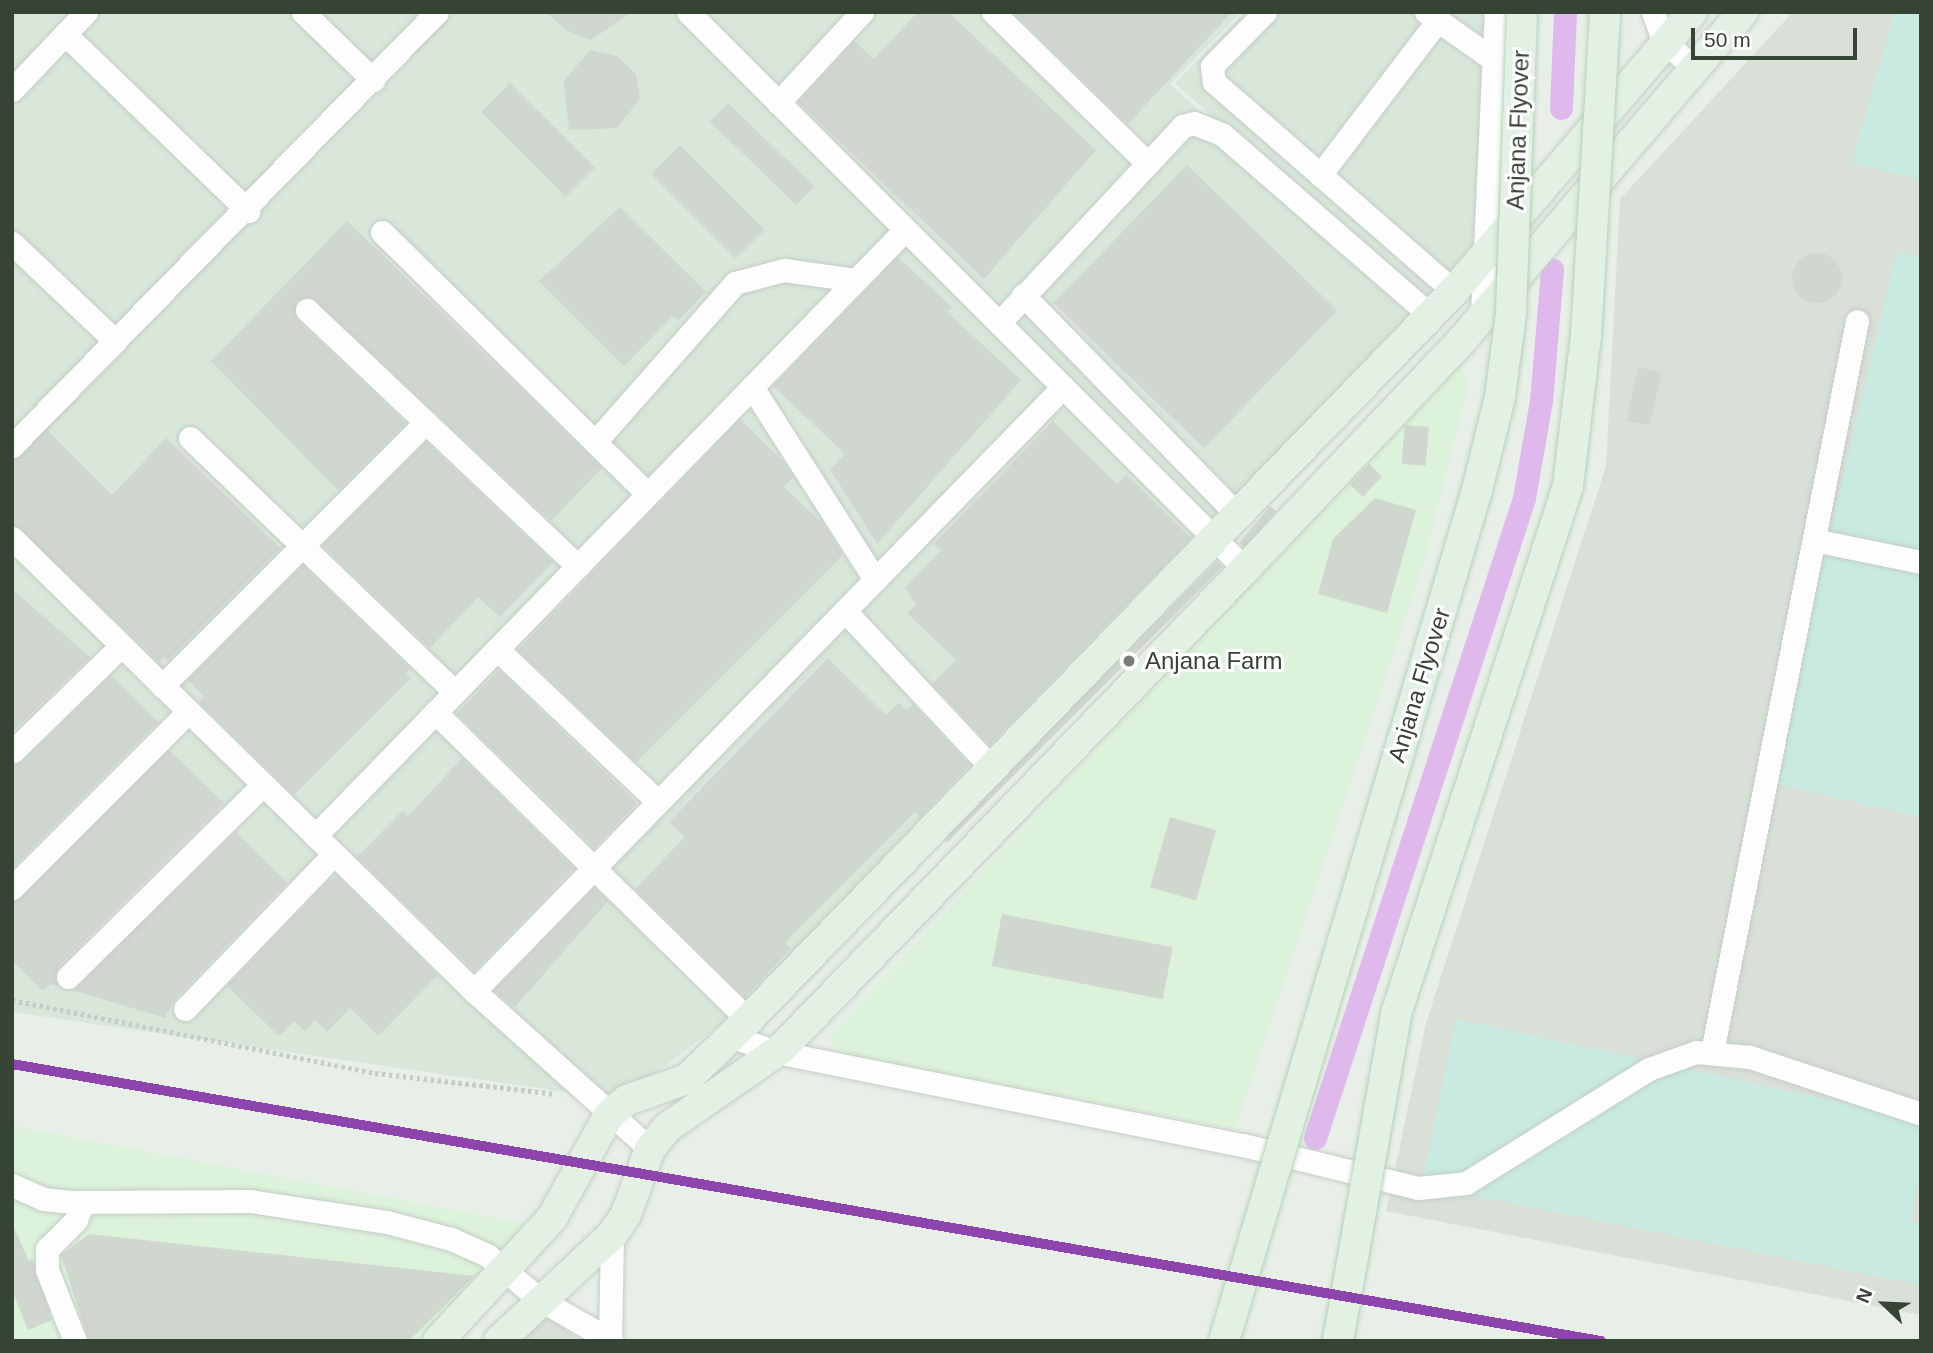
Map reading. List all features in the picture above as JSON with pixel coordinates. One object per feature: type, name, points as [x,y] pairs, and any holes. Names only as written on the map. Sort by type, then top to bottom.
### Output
[{"type":"main road","name":"Anjana Flyover","points":[[1224,1341],[1477,490],[1500,397],[1511,313],[1522,12]]},
{"type":"main road","points":[[1338,1341],[1397,1011],[1568,486],[1586,335],[1605,12]]},
{"type":"main road","points":[[438,1341],[506,1269],[569,1194],[601,1107],[687,1079],[739,1028],[1240,517],[1454,291],[1692,12]]},
{"type":"main road","points":[[507,1338],[539,1299],[612,1235],[626,1214],[650,1149],[677,1120],[776,1052],[1245,569],[1482,315],[1743,12]]},
{"type":"street","points":[[12,90],[86,12]]},
{"type":"street","points":[[303,12],[373,80]]},
{"type":"street","points":[[12,446],[113,339],[248,211],[437,12]]},
{"type":"street","points":[[688,12],[1245,569]]},
{"type":"street","points":[[778,103],[862,12]]},
{"type":"street","points":[[993,12],[1148,164]]},
{"type":"street","points":[[1265,12],[1210,75],[1454,291]]},
{"type":"street","points":[[1482,315],[1496,12]]},
{"type":"street","points":[[1653,12],[1664,42],[1694,67]]},
{"type":"street","points":[[1320,175],[1432,16],[1494,60]]},
{"type":"street","points":[[65,34],[248,211]]},
{"type":"street","points":[[999,323],[1183,126],[1206,125],[1430,316]]},
{"type":"street","points":[[315,836],[905,230]]},
{"type":"street","points":[[382,232],[648,494]]},
{"type":"street","points":[[12,243],[113,339]]},
{"type":"street","points":[[595,442],[735,283],[784,270],[856,280]]},
{"type":"street","points":[[1023,295],[1240,517]]},
{"type":"street","points":[[307,310],[578,566]]},
{"type":"street","points":[[1712,1052],[1857,321]]},
{"type":"street","points":[[752,387],[876,579]]},
{"type":"street","points":[[474,992],[1063,387]]},
{"type":"street","points":[[162,686],[426,422]]},
{"type":"street","points":[[190,438],[455,692]]},
{"type":"street","points":[[12,538],[474,992],[650,1149]]},
{"type":"street","points":[[1814,540],[1921,562]]},
{"type":"street","points":[[845,611],[993,769]]},
{"type":"street","points":[[13,751],[121,646]]},
{"type":"street","points":[[497,649],[658,802]]},
{"type":"street","points":[[12,888],[188,712]]},
{"type":"street","points":[[435,712],[597,866],[739,1028],[776,1052],[1243,1145],[1418,1188],[1466,1183],[1649,1069],[1712,1052],[1750,1057],[1921,1114]]},
{"type":"street","points":[[68,977],[263,785]]},
{"type":"street","points":[[185,1009],[334,854]]},
{"type":"street","points":[[12,1185],[43,1199],[83,1202],[250,1201],[373,1220],[470,1244],[506,1269],[539,1299],[611,1340],[612,1235]]},
{"type":"street","points":[[75,1341],[47,1270],[47,1249],[76,1220],[83,1202]]},
{"type":"path","points":[[12,1000],[375,1073],[601,1107]]},
{"type":"shaded area","points":[[12,12],[684,12],[1206,541],[730,1017],[641,1084],[600,1097],[12,1012]]},
{"type":"shaded area","points":[[701,12],[1241,12],[1170,84],[1424,314],[1219,527]]},
{"type":"shaded area","points":[[1245,12],[1485,12],[1477,252],[1427,310],[1175,83]]},
{"type":"shaded area","points":[[1793,12],[1921,12],[1921,1315],[1386,1211],[1426,1023],[1606,466],[1620,199]]},
{"type":"shaded area","points":[[1895,12],[1921,12],[1921,179],[1852,163]]},
{"type":"shaded area","points":[[1897,252],[1921,257],[1921,817],[1771,782]]},
{"type":"shaded area","points":[[1457,362],[1469,383],[1426,556],[1235,1129],[839,1054],[830,1036]]},
{"type":"shaded area","points":[[1456,1019],[1921,1120],[1921,1169],[1910,1221],[1921,1223],[1921,1285],[1422,1185]]},
{"type":"shaded area","points":[[12,1126],[533,1225],[424,1341],[12,1341]]},
{"type":"shaded area","points":[[545,1316],[583,1341],[521,1341]]},
{"type":"building","points":[[546,12],[632,12],[591,40],[566,30]]},
{"type":"building","points":[[918,12],[948,12],[1096,150],[984,279],[798,102],[854,41],[874,59]]},
{"type":"building","points":[[1013,12],[1232,12],[1128,124]]},
{"type":"building","points":[[590,50],[617,56],[636,74],[640,99],[617,128],[569,130],[564,81]]},
{"type":"building","points":[[510,83],[595,168],[566,197],[481,112]]},
{"type":"building","points":[[728,103],[814,186],[796,205],[710,122]]},
{"type":"building","points":[[680,145],[765,230],[736,259],[651,174]]},
{"type":"building","points":[[1187,165],[1337,310],[1204,448],[1054,303]]},
{"type":"building","points":[[620,207],[706,292],[678,321],[673,316],[624,366],[539,281]]},
{"type":"building","points":[[347,221],[602,468],[551,521],[311,297],[296,301],[297,320],[406,423],[338,490],[211,361]]},
{"type":"building","points":[[1817,253],[1835,260],[1842,278],[1835,296],[1817,303],[1799,296],[1792,278],[1799,260]]},
{"type":"building","points":[[898,257],[952,307],[947,312],[1021,380],[877,544],[830,469],[845,454],[773,386]]},
{"type":"building","points":[[1638,367],[1661,372],[1650,426],[1627,421]]},
{"type":"building","points":[[740,419],[782,460],[793,477],[784,487],[823,524],[843,555],[636,762],[518,650]]},
{"type":"building","points":[[1053,421],[1117,484],[1126,475],[1191,538],[990,745],[932,684],[956,660],[907,613],[916,605],[905,588],[941,550],[934,544]]},
{"type":"building","points":[[1405,425],[1429,427],[1426,466],[1402,464]]},
{"type":"building","points":[[47,430],[112,495],[166,438],[280,548],[168,660],[164,657],[159,662],[12,524],[12,460]]},
{"type":"building","points":[[426,442],[553,562],[500,617],[478,597],[430,648],[322,545]]},
{"type":"building","points":[[1369,464],[1382,476],[1363,497],[1350,484]]},
{"type":"building","points":[[1375,498],[1416,510],[1387,613],[1318,594],[1333,539]]},
{"type":"building","points":[[1270,506],[1276,511],[1245,548],[1239,543]]},
{"type":"building","points":[[1217,561],[1223,567],[947,842],[941,837]]},
{"type":"building","points":[[303,565],[410,669],[406,673],[411,678],[294,795],[199,702],[204,697],[188,680]]},
{"type":"building","points":[[12,589],[90,657],[12,732]]},
{"type":"building","points":[[828,658],[886,715],[899,702],[906,710],[913,704],[970,765],[920,817],[915,812],[785,942],[791,948],[745,997],[635,889],[685,837],[669,822]]},
{"type":"building","points":[[499,670],[637,803],[595,847],[457,714]]},
{"type":"building","points":[[111,675],[158,722],[12,868],[12,765],[23,761]]},
{"type":"building","points":[[169,750],[224,803],[58,967],[57,986],[50,984],[43,991],[12,961],[12,902]]},
{"type":"building","points":[[462,758],[574,868],[474,971],[357,857],[402,811],[408,816]]},
{"type":"building","points":[[1170,817],[1216,830],[1196,900],[1150,887]]},
{"type":"building","points":[[236,832],[287,882],[175,999],[165,1018],[72,990]]},
{"type":"building","points":[[338,877],[438,975],[378,1036],[350,1008],[327,1032],[315,1020],[305,1031],[294,1021],[279,1036],[227,986],[329,880]]},
{"type":"building","points":[[594,888],[608,901],[514,1008],[494,990]]},
{"type":"building","points":[[1002,914],[1173,947],[1163,999],[992,966]]},
{"type":"building","points":[[12,1223],[29,1261],[33,1259],[52,1320],[28,1330],[12,1290]]},
{"type":"building","points":[[89,1234],[474,1276],[409,1341],[89,1341],[61,1255]]},
{"type":"waterway","points":[[1561,108],[1565,12]]},
{"type":"waterway","points":[[1315,1138],[1524,498],[1541,401],[1552,269]]},
{"type":"transit line","points":[[12,1064],[1601,1341]]},
{"type":"place","name":"Anjana Farm","points":[[1129,661]]}]
